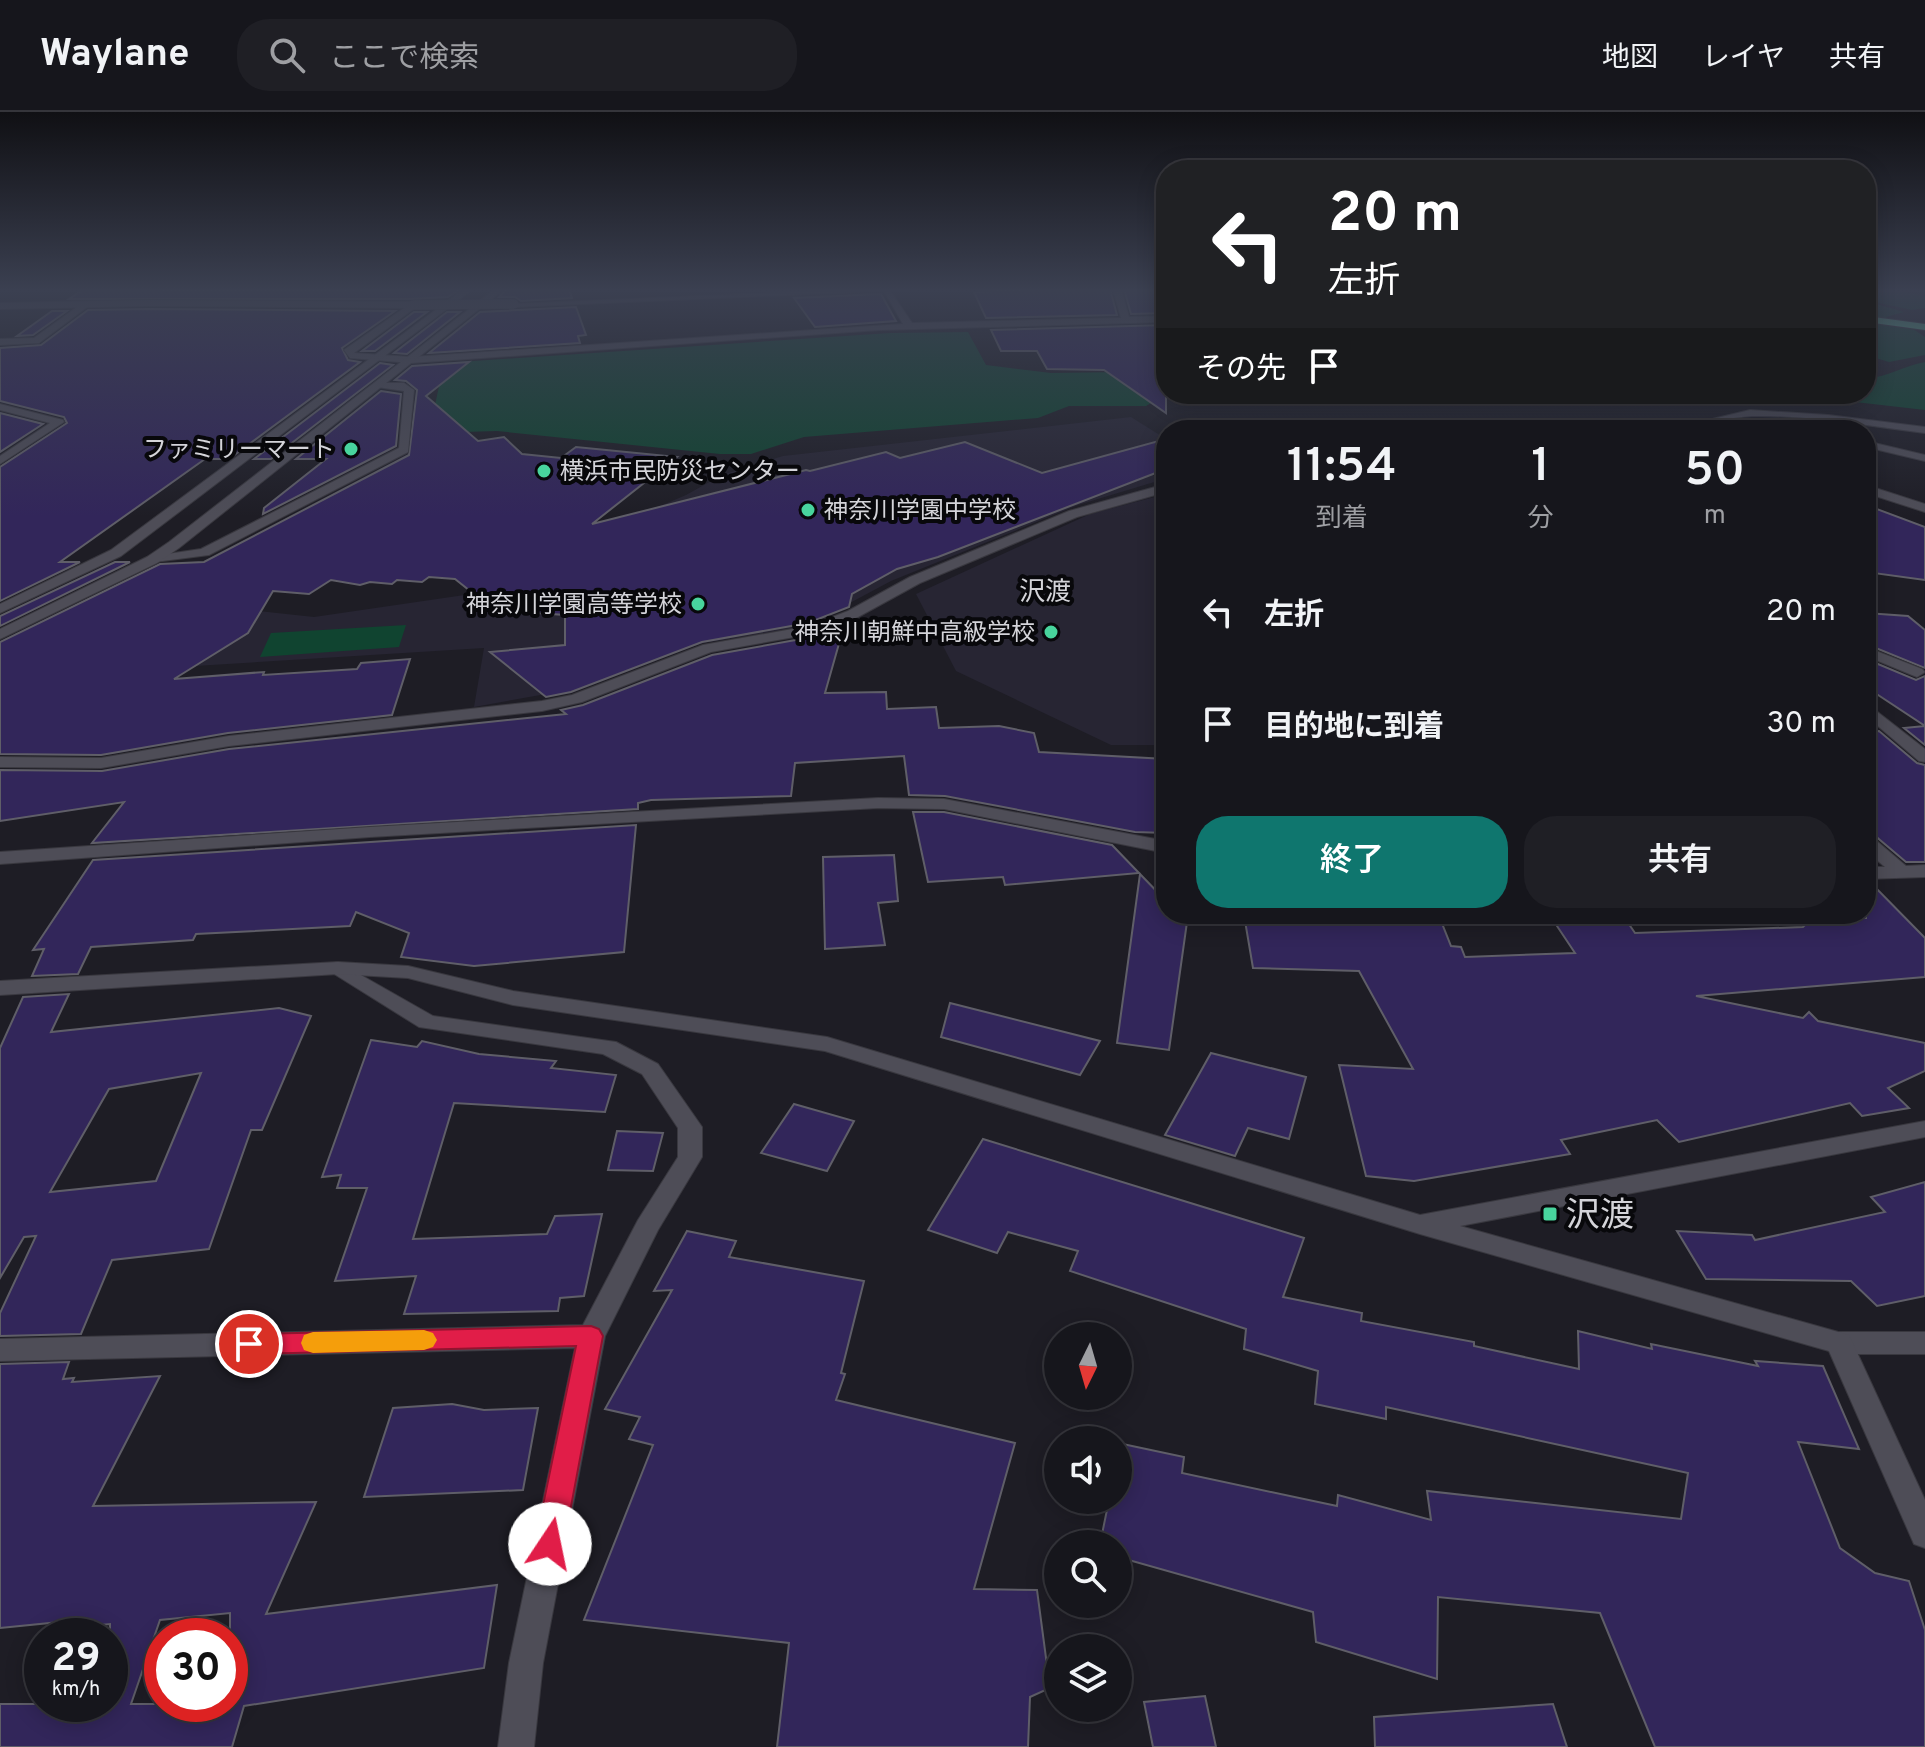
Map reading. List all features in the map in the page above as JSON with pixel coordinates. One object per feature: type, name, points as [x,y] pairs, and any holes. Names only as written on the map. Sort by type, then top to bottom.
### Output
[{"type":"street","points":[[0,609],[116,553],[369,365]]},
{"type":"street","points":[[0,635],[152,560],[404,365]]},
{"type":"street","points":[[152,560],[204,552],[404,450],[409,390],[404,386],[380,385]]},
{"type":"street","points":[[0,407],[59,422],[0,461]]},
{"type":"street","points":[[1744,414],[1769,420]]},
{"type":"street","points":[[1717,420],[1744,414],[1844,420]]},
{"type":"street","points":[[1876,424],[1925,430]]},
{"type":"street","points":[[1876,446],[1925,458]]},
{"type":"street","points":[[0,762],[101,763],[229,741],[542,706],[576,699],[708,648],[812,630],[853,614],[915,580],[1073,514],[1156,491]]},
{"type":"street","points":[[1876,492],[1925,508]]},
{"type":"street","points":[[1876,655],[1917,672]]},
{"type":"street","points":[[1876,716],[1925,757]]},
{"type":"street","points":[[0,858],[370,832],[878,803],[944,804],[1156,845]]},
{"type":"street","points":[[1876,850],[1902,872]]},
{"type":"street","points":[[1876,873],[1925,871]]},
{"type":"street","points":[[338,968],[427,1022],[608,1047],[650,1069],[690,1127],[690,1157],[647,1227],[591,1336],[526,1663],[516,1747]]},
{"type":"street","points":[[2,991],[338,968],[408,972],[513,998],[827,1044],[1420,1224],[1839,1343],[1925,1343]]},
{"type":"street","points":[[1420,1224],[1925,1129]]},
{"type":"street","points":[[0,1350],[591,1336]]},
{"type":"street","points":[[1839,1343],[1925,1534]]},
{"type":"shaded area","points":[[1131,417],[1156,433],[1156,455],[1128,460],[1156,477],[1156,482],[1078,505],[891,581],[805,627],[704,643],[546,694],[474,707],[484,648],[0,678],[128,597],[314,617],[485,592],[513,569],[686,495],[722,475],[783,456]]},
{"type":"shaded area","name":"神奈川朝鮮中高級学校","points":[[1156,497],[1156,745],[1111,745],[956,671],[916,594],[1090,514]]},
{"type":"green space","points":[[444,365],[988,365],[1051,373],[1125,372],[1156,389],[1156,400],[1146,406],[1069,406],[1038,418],[804,437],[751,454],[720,454],[497,431],[429,433]]},
{"type":"green space","points":[[1925,365],[1925,410],[1872,404],[1876,404],[1876,377],[1910,366]]},
{"type":"green space","points":[[406,625],[399,647],[260,657],[271,633]]},
{"type":"building","points":[[0,365],[356,365],[229,459],[205,459],[60,562],[80,562],[0,601],[0,467],[67,423],[64,417],[0,401]]},
{"type":"building","points":[[377,365],[393,365],[271,459],[254,459]]},
{"type":"building","points":[[465,365],[426,396],[478,441],[504,437],[522,454],[561,458],[576,447],[677,457],[592,524],[886,452],[900,458],[965,442],[1042,473],[1156,442],[1156,473],[938,557],[897,569],[852,594],[849,607],[808,623],[702,642],[571,692],[546,697],[490,652],[565,645],[565,615],[494,610],[455,579],[429,577],[422,582],[397,580],[392,584],[370,582],[360,585],[331,580],[309,594],[273,591],[248,633],[174,679],[357,669],[361,663],[410,659],[392,715],[228,733],[101,755],[0,754],[0,642],[160,564],[204,562],[409,455],[417,390],[406,381],[395,380],[412,366]]},
{"type":"building","points":[[1045,365],[1156,365],[1156,404],[1166,404],[1166,413],[1104,370],[1047,369]]},
{"type":"building","points":[[381,391],[401,394],[396,446],[263,514],[264,508],[326,459],[296,459]]},
{"type":"building","points":[[0,413],[43,424],[0,452]]},
{"type":"building","points":[[1876,509],[1925,527],[1925,580],[1876,573]]},
{"type":"building","points":[[115,562],[130,562],[0,626],[0,616]]},
{"type":"building","points":[[1876,614],[1908,616],[1925,630],[1925,668],[1876,648]]},
{"type":"building","points":[[844,626],[825,693],[886,692],[887,709],[936,707],[939,728],[999,726],[1034,733],[1039,752],[1156,758],[1156,833],[1135,832],[945,796],[909,795],[904,756],[795,763],[791,796],[651,800],[638,803],[638,809],[92,843],[124,802],[0,821],[0,770],[102,771],[229,749],[566,714],[561,710],[583,705],[712,655],[818,636]]},
{"type":"building","points":[[1876,663],[1916,680],[1925,676],[1925,726],[1876,694]]},
{"type":"building","points":[[1925,726],[1925,745],[1904,728]]},
{"type":"building","points":[[1876,731],[1917,763],[1925,765],[1925,862],[1906,862],[1876,837]]},
{"type":"building","points":[[913,812],[944,812],[1112,845],[1139,873],[1005,885],[1003,877],[928,882]]},
{"type":"building","points":[[636,825],[624,952],[474,966],[401,957],[409,933],[356,912],[350,926],[196,934],[193,940],[91,947],[78,974],[32,976],[44,949],[33,950],[93,860]]},
{"type":"building","points":[[894,855],[898,901],[878,903],[885,945],[825,949],[823,857]]},
{"type":"building","points":[[1140,874],[1156,891],[1156,924],[1187,924],[1169,1050],[1117,1043]]},
{"type":"building","points":[[1876,888],[1925,938],[1925,977],[1696,996],[1803,1018],[1809,1012],[1818,1021],[1925,1043],[1925,1071],[1888,1088],[1909,1108],[1862,1116],[1850,1103],[1679,1142],[1657,1120],[1561,1140],[1570,1154],[1414,1181],[1366,1176],[1339,1065],[1413,1069],[1359,971],[1253,968],[1246,924],[1442,924],[1451,946],[1461,947],[1465,957],[1575,953],[1556,924],[1629,924],[1635,933],[1803,927],[1806,924],[1876,924]]},
{"type":"building","points":[[69,994],[51,1032],[279,1008],[311,1016],[262,1130],[251,1130],[209,1249],[112,1260],[81,1334],[0,1336],[0,1313],[36,1236],[24,1237],[0,1278],[0,1048],[23,997]],"holes":[[[201,1073],[156,1181],[50,1192],[109,1089]]]},
{"type":"building","points":[[950,1003],[1100,1041],[1080,1075],[941,1037]]},
{"type":"building","points":[[371,1040],[417,1047],[422,1041],[479,1054],[556,1061],[551,1068],[616,1075],[605,1112],[454,1103],[413,1239],[547,1234],[555,1216],[602,1214],[584,1296],[560,1298],[558,1311],[404,1314],[416,1276],[335,1281],[367,1188],[337,1188],[341,1175],[322,1177]]},
{"type":"building","points":[[1211,1053],[1306,1077],[1289,1139],[1248,1128],[1235,1156],[1165,1135]]},
{"type":"building","points":[[794,1104],[854,1121],[827,1171],[761,1153]]},
{"type":"building","points":[[617,1131],[663,1133],[653,1171],[608,1170]]},
{"type":"building","points":[[983,1139],[1304,1238],[1283,1297],[1362,1313],[1361,1321],[1474,1342],[1474,1346],[1579,1369],[1578,1331],[1652,1349],[1651,1344],[1758,1366],[1755,1361],[1823,1366],[1859,1449],[1798,1442],[1840,1548],[1875,1573],[1909,1581],[1925,1630],[1925,1747],[1655,1747],[1600,1613],[1438,1597],[1437,1679],[1316,1642],[1313,1612],[1132,1561],[1132,1530],[1103,1530],[1106,1514],[1132,1514],[1132,1446],[1184,1457],[1182,1473],[1337,1506],[1338,1495],[1431,1520],[1427,1491],[1681,1519],[1688,1473],[1386,1407],[1386,1419],[1315,1404],[1318,1371],[1244,1349],[1246,1329],[1070,1271],[1078,1251],[1008,1232],[997,1253],[928,1230]]},
{"type":"building","points":[[1925,1182],[1925,1296],[1877,1306],[1851,1281],[1706,1279],[1677,1231],[1752,1235],[1755,1240],[1885,1212],[1871,1197]]},
{"type":"building","points":[[687,1231],[736,1241],[729,1257],[864,1281],[841,1373],[845,1374],[836,1400],[1015,1443],[974,1589],[1037,1590],[1044,1643],[1044,1691],[1030,1697],[1028,1747],[777,1747],[789,1643],[584,1620],[653,1445],[629,1439],[640,1417],[605,1409],[672,1290],[654,1291]]},
{"type":"building","points":[[69,1362],[63,1379],[74,1378],[72,1382],[160,1376],[93,1506],[316,1502],[266,1614],[497,1585],[484,1668],[248,1705],[248,1618],[230,1618],[230,1613],[144,1618],[144,1666],[131,1704],[144,1704],[144,1722],[239,1722],[232,1747],[0,1747],[0,1704],[24,1704],[24,1722],[128,1722],[128,1618],[24,1618],[24,1626],[0,1628],[0,1364]]},
{"type":"building","points":[[452,1404],[484,1410],[538,1408],[523,1490],[364,1497],[393,1408]]},
{"type":"building","points":[[1205,1696],[1216,1747],[1153,1747],[1144,1702]]},
{"type":"building","points":[[1553,1704],[1567,1747],[1375,1747],[1374,1717]]},
{"type":"slow traffic","points":[[313,1343],[424,1340]]},
{"type":"place","name":"ファミリーマート","points":[[351,449]]},
{"type":"place","name":"横浜市民防災センター","points":[[544,471]]},
{"type":"place","name":"神奈川学園中学校","points":[[808,510]]},
{"type":"place","name":"神奈川学園高等学校","points":[[698,604]]},
{"type":"place","name":"神奈川朝鮮中高級学校","points":[[1051,632]]},
{"type":"place","name":"沢渡","points":[[1550,1214]]},
{"type":"district","name":"沢渡","points":[[1045,591]]},
{"type":"route","points":[[249,1344],[591,1336],[550,1544]]}]
